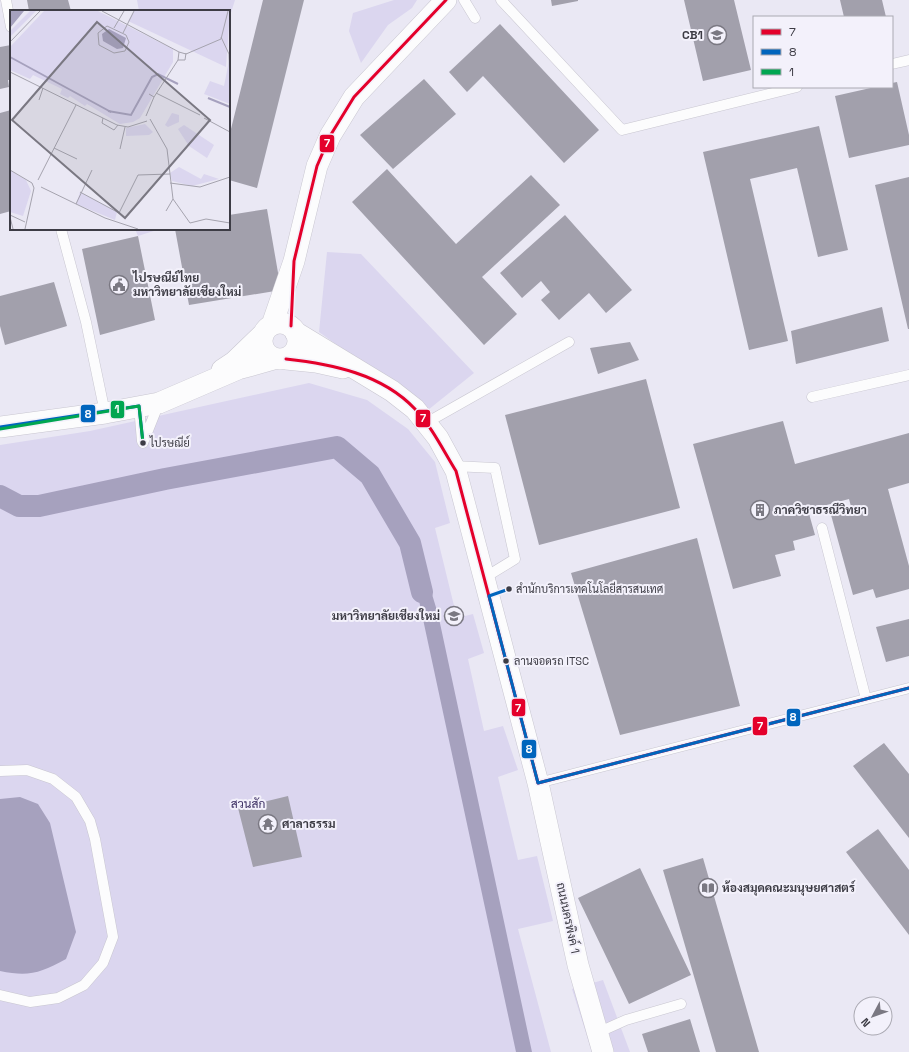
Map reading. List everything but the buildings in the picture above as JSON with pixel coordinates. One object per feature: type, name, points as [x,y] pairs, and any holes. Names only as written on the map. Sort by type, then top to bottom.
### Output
[{"type":"street","points":[[202,384],[280,329],[294,261],[317,166],[340,119],[354,97],[446,0]]},
{"type":"street","points":[[149,405],[238,369],[291,356],[298,346],[280,329]]},
{"type":"street","points":[[280,329],[262,339],[264,351],[280,359],[316,362],[346,369],[370,378]]},
{"type":"street","points":[[280,329],[370,378]]},
{"type":"street","name":"ถนนนครพิงค์ 1","points":[[370,378],[392,391],[415,409],[438,438],[456,471],[538,783],[578,966],[600,1042]]},
{"type":"lane","points":[[6,0],[10,22]]},
{"type":"lane","points":[[464,0],[475,18]]},
{"type":"lane","points":[[500,0],[622,130],[794,88]]},
{"type":"lane","points":[[893,64],[909,60]]},
{"type":"lane","points":[[61,230],[86,322],[105,413]]},
{"type":"lane","points":[[426,423],[569,342]]},
{"type":"lane","points":[[812,397],[909,375]]},
{"type":"lane","points":[[0,428],[149,405]]},
{"type":"lane","points":[[149,405],[143,443],[149,405]]},
{"type":"lane","points":[[453,466],[495,468],[515,559],[484,578]]},
{"type":"lane","points":[[822,528],[866,699]]},
{"type":"lane","points":[[538,783],[909,688]]},
{"type":"lane","points":[[0,771],[27,770],[53,779],[76,797],[90,821],[95,839],[113,937],[103,963],[84,984],[58,998],[30,1002],[0,994]]},
{"type":"lane","points":[[600,1042],[626,1020],[681,1004]]},
{"type":"green space","points":[[137,0],[235,0],[230,16],[230,10],[139,10]]},
{"type":"green space","points":[[394,0],[417,0],[412,8],[388,25],[361,63],[349,31],[353,13]]},
{"type":"green space","points":[[135,230],[157,230],[138,236]]},
{"type":"green space","points":[[327,252],[361,254],[474,373],[428,410],[319,332]]},
{"type":"green space","name":"สวนสัก","points":[[309,383],[367,400],[408,429],[435,462],[450,523],[435,528],[457,618],[473,614],[484,653],[468,659],[484,731],[503,726],[518,770],[498,777],[518,860],[537,856],[553,921],[518,929],[551,1052],[0,1052],[0,445],[90,431]]},
{"type":"green space","points":[[603,980],[630,1052],[592,1052],[572,989]]},
{"type":"shaded area","points":[[421,558],[438,614],[532,1052],[516,1052],[412,568]]},
{"type":"shaded area","points":[[20,797],[38,804],[50,823],[76,932],[66,959],[49,968],[27,974],[0,971],[0,799]]},
{"type":"waterway","points":[[0,496],[19,506],[39,506],[165,479],[337,447],[370,475],[410,543],[422,592]]},
{"type":"transit line","name":"7","points":[[291,326],[294,261],[317,166],[330,136],[354,97],[446,0]]},
{"type":"transit line","name":"7","points":[[286,359],[338,368],[372,379],[387,387],[402,397],[415,409],[427,423],[442,447],[456,471],[538,783],[909,688]]},
{"type":"transit line","name":"8","points":[[0,427],[139,406],[143,443]]},
{"type":"transit line","name":"1","points":[[0,429],[139,406],[143,443]]},
{"type":"transit line","name":"8","points":[[509,589],[489,596],[538,783],[909,688]]},
{"type":"place","name":"CB1","points":[[717,35]]},
{"type":"place","name":"ไปรษณีย์ไทย มหาวิทยาลัยเชียงใหม่","points":[[119,285]]},
{"type":"place","name":"ไปรษณีย์","points":[[143,443]]},
{"type":"place","name":"ภาควิชาธรณีวิทยา","points":[[760,510]]},
{"type":"place","name":"สํานักบริการเทคโนโลยีสารสนเทศ","points":[[509,589]]},
{"type":"place","name":"มหาวิทยาลัยเชียงใหม่","points":[[454,616]]},
{"type":"place","name":"ลานจอดรถ ITSC","points":[[506,661]]},
{"type":"place","name":"ศาลาธรรม","points":[[268,824]]},
{"type":"place","name":"ห้องสมุดคณะมนุษยศาสตร์","points":[[708,888]]}]
